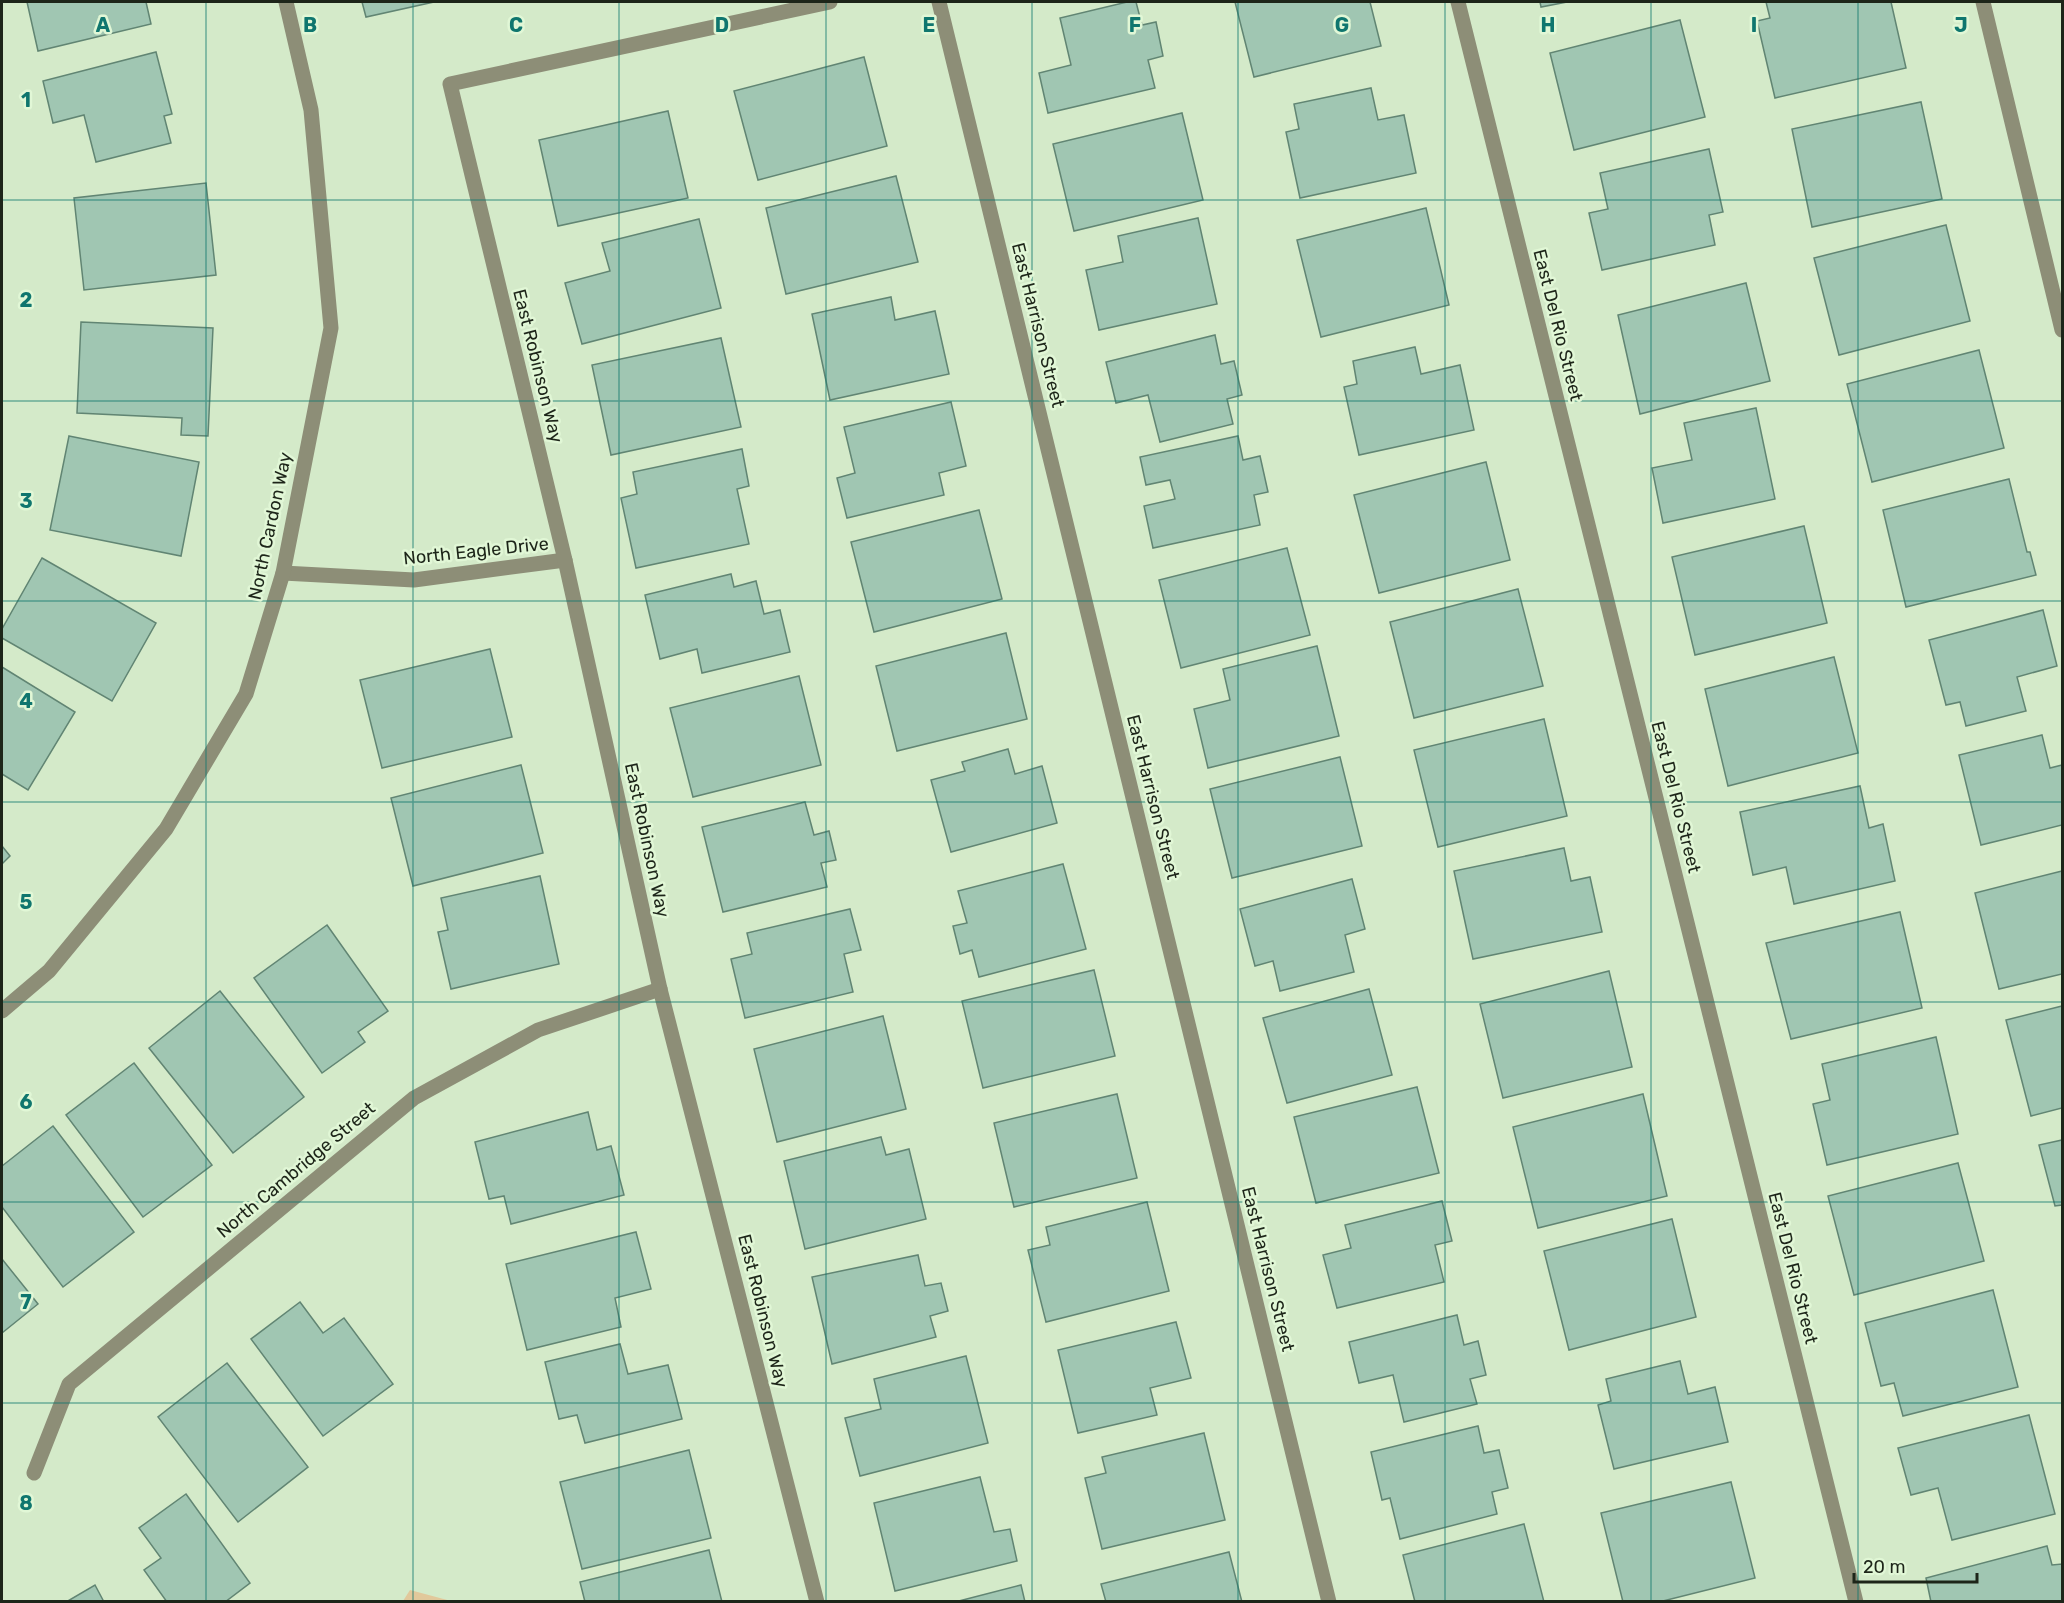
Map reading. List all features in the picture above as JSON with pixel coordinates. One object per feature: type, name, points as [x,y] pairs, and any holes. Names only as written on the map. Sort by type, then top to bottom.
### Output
[{"type":"street","name":"North Cardon Way","points":[[2,1011],[49,971],[166,829],[246,694],[283,573],[331,328],[311,110],[286,2]]},
{"type":"street","name":"East Robinson Way","points":[[817,1602],[660,989],[565,560],[450,84],[830,2]]},
{"type":"street","name":"East Harrison Street","points":[[939,2],[1329,1602]]},
{"type":"street","name":"East Del Rio Street","points":[[1458,2],[1856,1602]]},
{"type":"street","points":[[1983,2],[2062,330]]},
{"type":"street","name":"North Eagle Drive","points":[[283,573],[414,580],[565,560]]},
{"type":"street","name":"North Cambridge Street","points":[[34,1473],[69,1384],[414,1098],[538,1030],[660,989]]},
{"type":"shaded area","points":[[410,1590],[451,1601],[403,1601]]},
{"type":"building","points":[[27,2],[146,2],[151,24],[38,51]]},
{"type":"building","points":[[362,2],[434,2],[366,17]]},
{"type":"building","points":[[1127,2],[1136,2],[1142,25],[1156,22],[1163,56],[1148,60],[1155,88],[1048,113],[1039,73],[1071,65],[1060,18]]},
{"type":"building","points":[[1235,2],[1370,2],[1381,46],[1254,77]]},
{"type":"building","points":[[1540,2],[1567,2],[1541,7]]},
{"type":"building","points":[[1766,2],[1891,2],[1906,68],[1775,98],[1757,21],[1770,18]]},
{"type":"building","points":[[1680,20],[1705,117],[1574,150],[1550,53]]},
{"type":"building","points":[[156,52],[172,114],[164,116],[171,143],[96,162],[84,115],[53,123],[43,81]]},
{"type":"building","points":[[864,57],[887,146],[758,180],[734,91]]},
{"type":"building","points":[[1371,88],[1378,120],[1404,115],[1416,173],[1300,198],[1286,132],[1299,129],[1294,104]]},
{"type":"building","points":[[1921,102],[1942,199],[1812,227],[1792,129]]},
{"type":"building","points":[[668,111],[688,198],[558,226],[539,140]]},
{"type":"building","points":[[1182,113],[1203,200],[1074,231],[1053,144]]},
{"type":"building","points":[[1709,149],[1723,212],[1709,215],[1715,245],[1602,270],[1589,213],[1608,209],[1600,173]]},
{"type":"building","points":[[896,176],[918,262],[786,294],[766,208]]},
{"type":"building","points":[[206,183],[216,275],[84,290],[74,198]]},
{"type":"building","points":[[1426,208],[1449,305],[1321,337],[1297,240]]},
{"type":"building","points":[[1198,218],[1217,304],[1099,330],[1086,270],[1123,262],[1118,236]]},
{"type":"building","points":[[699,219],[721,308],[582,344],[565,283],[610,271],[602,243]]},
{"type":"building","points":[[1946,225],[1970,321],[1839,355],[1814,258]]},
{"type":"building","points":[[1746,283],[1770,381],[1640,414],[1618,315]]},
{"type":"building","points":[[891,297],[895,320],[935,311],[949,374],[830,400],[812,314]]},
{"type":"building","points":[[81,322],[213,328],[208,436],[181,435],[182,418],[77,413]]},
{"type":"building","points":[[1215,335],[1221,364],[1234,361],[1242,395],[1227,399],[1233,424],[1160,442],[1148,395],[1116,403],[1106,362]]},
{"type":"building","points":[[721,338],[741,427],[611,455],[592,365]]},
{"type":"building","points":[[1415,347],[1421,374],[1460,365],[1474,430],[1359,455],[1344,387],[1357,384],[1353,361]]},
{"type":"building","points":[[1979,350],[2004,448],[1872,482],[1847,384]]},
{"type":"building","points":[[951,402],[966,466],[939,473],[944,495],[847,518],[837,478],[855,473],[844,427]]},
{"type":"building","points":[[1756,408],[1775,499],[1663,523],[1652,468],[1692,460],[1684,423]]},
{"type":"building","points":[[69,436],[199,462],[181,556],[50,530]]},
{"type":"building","points":[[1238,436],[1243,460],[1260,456],[1268,492],[1254,495],[1260,525],[1153,548],[1144,506],[1175,499],[1170,480],[1146,485],[1140,457]]},
{"type":"building","points":[[742,449],[749,486],[737,489],[749,544],[636,568],[621,498],[637,494],[633,472]]},
{"type":"building","points":[[1486,462],[1510,560],[1379,593],[1354,495]]},
{"type":"building","points":[[2009,479],[2027,552],[2030,552],[2036,575],[1906,607],[1883,510]]},
{"type":"building","points":[[979,510],[1002,599],[874,632],[851,542]]},
{"type":"building","points":[[1804,526],[1827,623],[1695,655],[1672,557]]},
{"type":"building","points":[[1287,548],[1310,635],[1181,668],[1159,580]]},
{"type":"building","points":[[42,558],[156,623],[112,701],[2,638],[2,629]]},
{"type":"building","points":[[731,574],[734,587],[756,581],[764,614],[780,610],[790,652],[702,673],[697,649],[660,659],[645,595]]},
{"type":"building","points":[[1518,589],[1543,686],[1414,718],[1390,622]]},
{"type":"building","points":[[2043,610],[2057,666],[2017,677],[2026,711],[1966,726],[1960,702],[1946,705],[1929,640]]},
{"type":"building","points":[[1006,633],[1027,719],[897,751],[876,666]]},
{"type":"building","points":[[1317,646],[1339,736],[1208,768],[1194,709],[1230,700],[1223,669]]},
{"type":"building","points":[[490,649],[512,737],[382,768],[360,680]]},
{"type":"building","points":[[1834,657],[1858,753],[1728,786],[1705,689]]},
{"type":"building","points":[[2,667],[75,712],[28,790],[2,774]]},
{"type":"building","points":[[799,676],[821,765],[693,797],[670,708]]},
{"type":"building","points":[[1544,719],[1567,816],[1438,847],[1414,750]]},
{"type":"building","points":[[2042,735],[2050,768],[2062,765],[2062,825],[1981,845],[1959,755]]},
{"type":"building","points":[[1008,749],[1015,774],[1042,766],[1057,823],[951,852],[931,780],[965,771],[962,762]]},
{"type":"building","points":[[1340,757],[1362,846],[1232,878],[1210,789]]},
{"type":"building","points":[[521,765],[543,853],[413,886],[391,798]]},
{"type":"building","points":[[1860,786],[1869,828],[1883,824],[1895,881],[1794,904],[1786,867],[1753,875],[1740,812]]},
{"type":"building","points":[[805,802],[814,835],[829,831],[836,860],[821,863],[827,887],[723,912],[702,827]]},
{"type":"building","points":[[2,846],[10,856],[2,864]]},
{"type":"building","points":[[1564,848],[1571,881],[1590,877],[1602,932],[1473,959],[1454,871]]},
{"type":"building","points":[[1063,864],[1086,949],[979,977],[972,950],[960,954],[953,926],[967,923],[958,891]]},
{"type":"building","points":[[2062,871],[2062,974],[1999,989],[1975,893]]},
{"type":"building","points":[[540,876],[559,964],[451,989],[438,932],[448,930],[441,898]]},
{"type":"building","points":[[1352,879],[1365,929],[1345,935],[1354,972],[1280,991],[1273,961],[1255,966],[1240,909]]},
{"type":"building","points":[[850,909],[861,950],[844,954],[853,992],[745,1018],[731,959],[752,954],[747,933]]},
{"type":"building","points":[[1900,912],[1922,1008],[1791,1039],[1766,943]]},
{"type":"building","points":[[327,925],[388,1011],[358,1032],[365,1042],[322,1073],[254,978]]},
{"type":"building","points":[[1094,970],[1115,1056],[983,1088],[962,1001]]},
{"type":"building","points":[[1609,971],[1632,1067],[1503,1098],[1480,1004]]},
{"type":"building","points":[[1369,989],[1392,1075],[1287,1103],[1263,1018]]},
{"type":"building","points":[[220,991],[304,1097],[233,1153],[149,1048]]},
{"type":"building","points":[[2062,1006],[2062,1108],[2031,1116],[2006,1020]]},
{"type":"building","points":[[883,1016],[906,1109],[777,1142],[754,1049]]},
{"type":"building","points":[[1936,1037],[1958,1134],[1827,1165],[1813,1104],[1830,1100],[1822,1064]]},
{"type":"building","points":[[134,1063],[212,1165],[143,1217],[66,1115]]},
{"type":"building","points":[[1417,1087],[1439,1173],[1316,1203],[1294,1117]]},
{"type":"building","points":[[1117,1094],[1137,1178],[1014,1207],[994,1123]]},
{"type":"building","points":[[1643,1094],[1667,1196],[1538,1228],[1513,1127]]},
{"type":"building","points":[[588,1112],[597,1150],[611,1146],[624,1195],[511,1224],[504,1196],[489,1199],[475,1142]]},
{"type":"building","points":[[53,1126],[134,1232],[63,1287],[2,1207],[2,1166]]},
{"type":"building","points":[[881,1137],[886,1155],[909,1149],[926,1219],[805,1249],[784,1161]]},
{"type":"building","points":[[2062,1140],[2062,1205],[2055,1206],[2039,1145]]},
{"type":"building","points":[[1958,1163],[1984,1261],[1854,1295],[1828,1196]]},
{"type":"building","points":[[1442,1201],[1452,1241],[1435,1245],[1444,1282],[1337,1308],[1323,1255],[1351,1248],[1345,1225]]},
{"type":"building","points":[[1147,1202],[1169,1291],[1046,1322],[1028,1250],[1050,1245],[1046,1227]]},
{"type":"building","points":[[1672,1219],[1696,1317],[1569,1350],[1544,1251]]},
{"type":"building","points":[[636,1232],[651,1289],[615,1298],[621,1327],[527,1350],[506,1264]]},
{"type":"building","points":[[918,1255],[925,1286],[941,1283],[948,1311],[930,1316],[936,1337],[832,1364],[812,1277]]},
{"type":"building","points":[[2,1259],[38,1304],[2,1333]]},
{"type":"building","points":[[1993,1290],[2018,1387],[1903,1416],[1894,1383],[1881,1386],[1865,1323]]},
{"type":"building","points":[[300,1302],[323,1333],[344,1318],[393,1384],[323,1436],[251,1339]]},
{"type":"building","points":[[1457,1315],[1464,1345],[1478,1341],[1486,1375],[1470,1379],[1477,1404],[1404,1422],[1393,1375],[1359,1383],[1349,1342]]},
{"type":"building","points":[[1176,1322],[1191,1378],[1150,1388],[1157,1415],[1078,1433],[1058,1350]]},
{"type":"building","points":[[620,1344],[628,1374],[668,1365],[682,1419],[585,1443],[577,1415],[559,1419],[545,1362]]},
{"type":"building","points":[[966,1356],[988,1443],[860,1476],[845,1418],[881,1409],[874,1379]]},
{"type":"building","points":[[1680,1361],[1688,1394],[1715,1387],[1728,1442],[1614,1469],[1598,1405],[1611,1401],[1606,1379]]},
{"type":"building","points":[[227,1363],[308,1467],[238,1522],[158,1417]]},
{"type":"building","points":[[2029,1415],[2055,1514],[1952,1540],[1938,1488],[1911,1495],[1898,1448]]},
{"type":"building","points":[[1478,1426],[1484,1453],[1499,1450],[1508,1488],[1492,1492],[1497,1514],[1400,1539],[1390,1498],[1382,1500],[1371,1452]]},
{"type":"building","points":[[1204,1433],[1225,1520],[1102,1549],[1085,1478],[1106,1473],[1102,1457]]},
{"type":"building","points":[[689,1450],[711,1538],[582,1569],[560,1482]]},
{"type":"building","points":[[980,1477],[994,1532],[1010,1529],[1017,1561],[895,1591],[874,1503]]},
{"type":"building","points":[[1731,1482],[1755,1578],[1659,1602],[1623,1602],[1601,1513]]},
{"type":"building","points":[[186,1494],[250,1583],[225,1602],[167,1602],[144,1570],[161,1558],[139,1528]]},
{"type":"building","points":[[1524,1524],[1544,1602],[1415,1602],[1403,1555]]},
{"type":"building","points":[[2047,1546],[2052,1565],[2062,1564],[2062,1602],[1931,1602],[1926,1578]]},
{"type":"building","points":[[709,1550],[722,1602],[585,1602],[580,1582]]},
{"type":"building","points":[[1229,1552],[1242,1602],[1106,1602],[1101,1584]]},
{"type":"building","points":[[95,1585],[104,1602],[66,1602]]},
{"type":"building","points":[[1021,1585],[1025,1602],[955,1602]]}]
